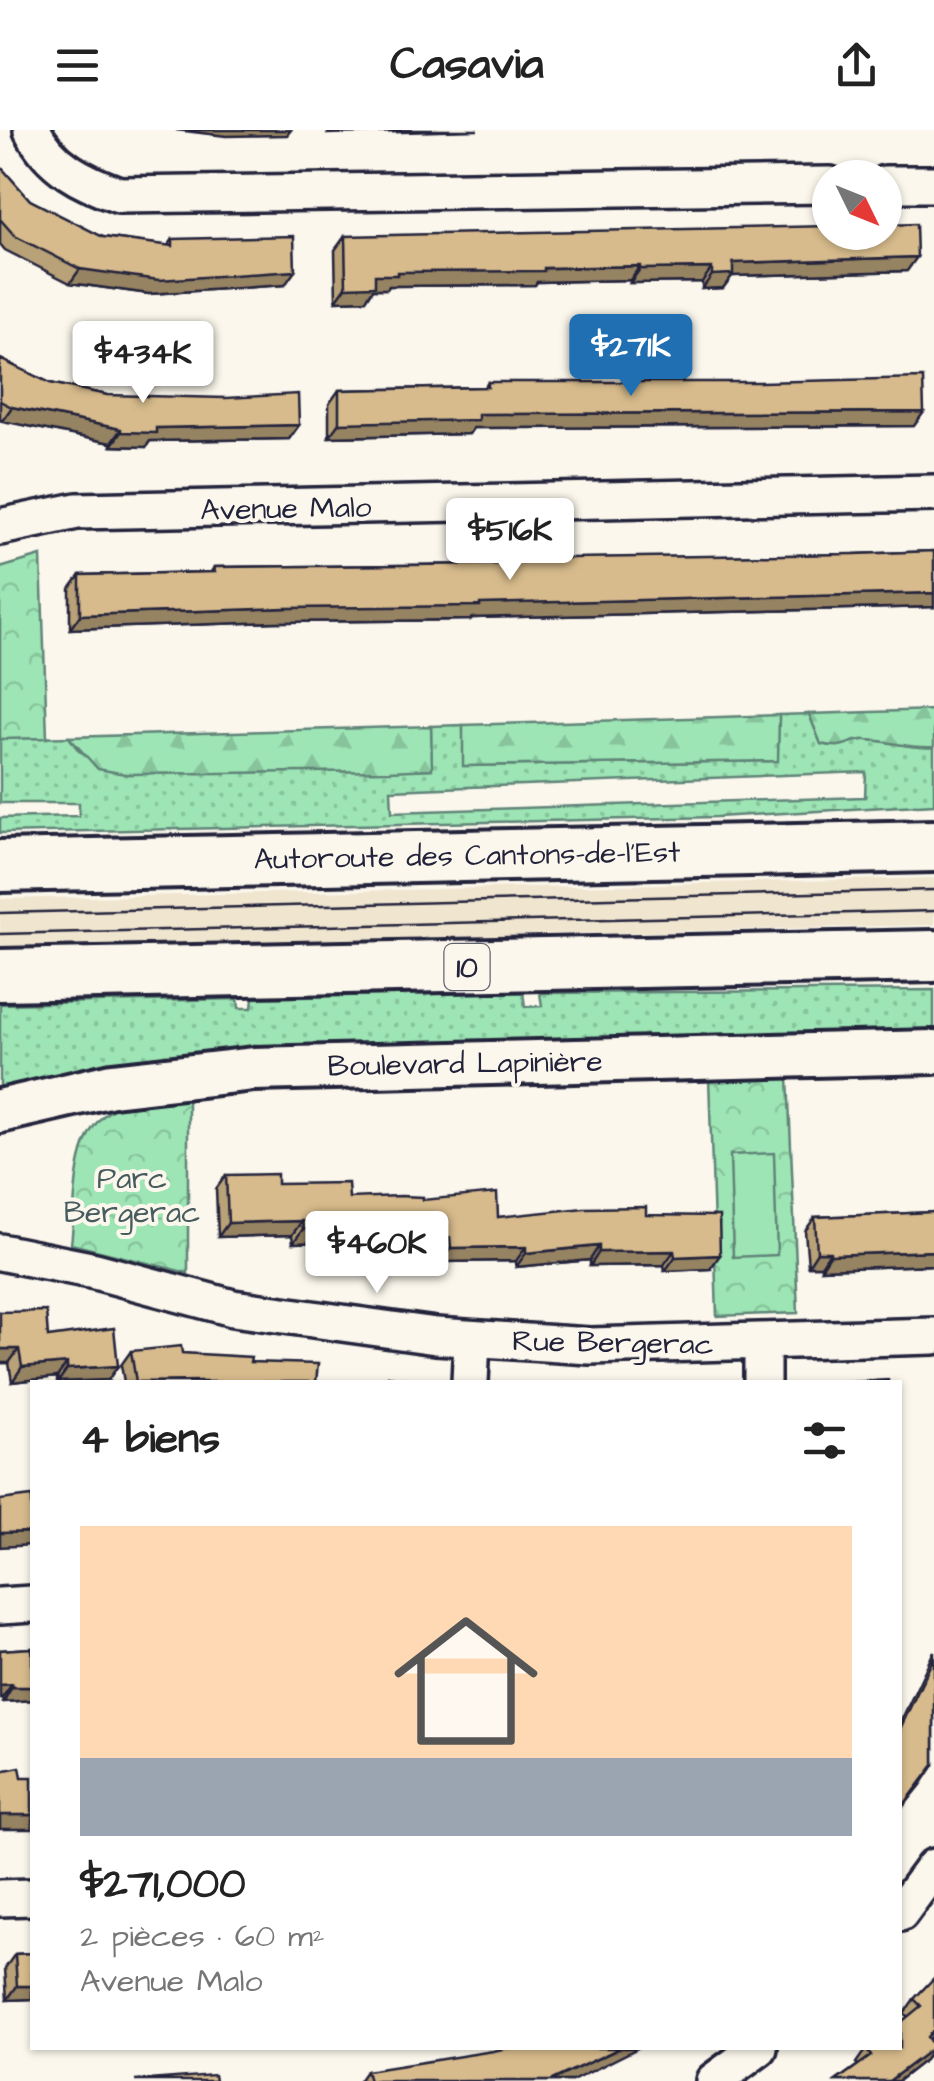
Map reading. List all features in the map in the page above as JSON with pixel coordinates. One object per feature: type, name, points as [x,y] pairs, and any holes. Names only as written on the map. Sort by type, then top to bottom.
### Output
[{"type":"highway","name":"Autoroute des Cantons-de-l'Est","points":[[0,866],[928,844]]},
{"type":"highway","name":"10","points":[[0,975],[934,956]]},
{"type":"main road","name":"Boulevard Lapinière","points":[[0,1112],[112,1086],[254,1068],[934,1052]]},
{"type":"street","points":[[32,130],[57,165],[84,182],[120,195],[812,185]]},
{"type":"street","points":[[902,184],[934,184]]},
{"type":"street","name":"Avenue Malo","points":[[0,526],[78,512],[934,493]]},
{"type":"street","name":"Rue Bergerac","points":[[0,1252],[272,1315],[472,1339],[590,1346],[934,1336]]},
{"type":"street","points":[[470,1380],[472,1339]]},
{"type":"street","points":[[762,1343],[762,1380]]},
{"type":"street","points":[[0,1606],[30,1604]]},
{"type":"street","points":[[902,1910],[934,1867]]},
{"type":"street","points":[[0,1898],[30,1896]]},
{"type":"street","points":[[714,2081],[756,2050]]},
{"type":"shaded area","points":[[934,878],[934,925],[0,948],[0,899]]},
{"type":"green space","points":[[41,556],[47,738],[0,739],[0,568]]},
{"type":"green space","points":[[934,710],[934,747],[868,740],[837,746],[821,744],[809,714]]},
{"type":"green space","points":[[809,714],[821,744],[837,746],[868,740],[934,747],[934,804],[717,817],[0,833],[0,818],[79,816],[79,803],[0,803],[0,739],[69,737],[79,751],[125,774],[431,769],[431,726],[463,725],[464,766],[777,761],[779,715]],"holes":[[[866,772],[865,797],[392,812],[391,790]]]},
{"type":"green space","points":[[779,715],[778,761],[463,766],[463,725]]},
{"type":"green space","points":[[431,726],[432,769],[389,771],[125,774],[98,769],[69,737]]},
{"type":"green space","points":[[934,990],[934,1033],[0,1093],[0,1004],[238,999],[239,1008],[252,1008],[253,998],[523,992],[525,1007],[542,1006],[540,993]]},
{"type":"green space","points":[[788,1076],[798,1313],[717,1316],[709,1078]]},
{"type":"green space","name":"Parc Bergerac","points":[[188,1094],[188,1273],[71,1244],[80,1158],[97,1122],[113,1109],[134,1101]]},
{"type":"green space","points":[[774,1153],[777,1255],[733,1257],[730,1155]]},
{"type":"building","points":[[0,166],[30,200],[103,237],[173,246],[173,239],[294,236],[295,271],[159,280],[80,269],[15,236],[0,219]]},
{"type":"building","points":[[902,224],[916,224],[917,257],[733,263],[733,274],[712,275],[712,268],[640,266],[397,272],[375,275],[375,286],[346,287],[345,236],[812,226],[812,250],[902,250]]},
{"type":"building","points":[[0,359],[50,383],[107,395],[226,398],[298,394],[299,425],[121,432],[0,401]]},
{"type":"building","points":[[923,378],[924,412],[478,414],[478,420],[339,423],[339,390],[488,387],[488,382]]},
{"type":"building","points":[[934,551],[934,593],[80,615],[80,575],[215,572],[214,567],[499,564],[499,560]]},
{"type":"building","points":[[277,1174],[277,1184],[348,1183],[349,1198],[401,1196],[423,1200],[497,1193],[498,1217],[584,1208],[646,1207],[646,1215],[719,1216],[720,1255],[675,1257],[674,1251],[599,1252],[599,1246],[526,1253],[526,1247],[451,1248],[450,1237],[377,1244],[377,1227],[303,1229],[302,1221],[228,1223],[226,1175]]},
{"type":"building","points":[[934,1212],[934,1251],[830,1255],[817,1252],[815,1217]]},
{"type":"building","points":[[46,1311],[48,1337],[114,1328],[118,1366],[67,1369],[67,1363],[22,1367],[19,1349],[0,1349],[0,1312]]},
{"type":"building","points":[[181,1346],[182,1353],[251,1357],[250,1362],[318,1364],[316,1380],[136,1380],[131,1351]]},
{"type":"building","points":[[30,1496],[30,1532],[0,1533],[0,1500]]},
{"type":"building","points":[[30,1648],[30,1687],[0,1685],[0,1650]]},
{"type":"building","points":[[934,1657],[934,1765],[902,1807],[902,1725]]},
{"type":"building","points":[[20,1767],[22,1777],[30,1777],[30,1815],[0,1815],[0,1771]]},
{"type":"building","points":[[30,1953],[30,1986],[17,1986],[15,1954]]},
{"type":"building","points":[[934,1978],[934,2030],[927,2037],[934,2047],[889,2081],[836,2081],[871,2056],[867,2050],[902,2050],[902,2021],[921,2006],[914,1999]]},
{"type":"building","points":[[616,2050],[550,2081],[369,2081],[366,2071],[493,2051]]},
{"type":"building","points":[[214,2075],[215,2081],[135,2081]]},
{"type":"tram line","points":[[0,913],[934,890]]},
{"type":"tram line","points":[[0,934],[934,911]]}]
